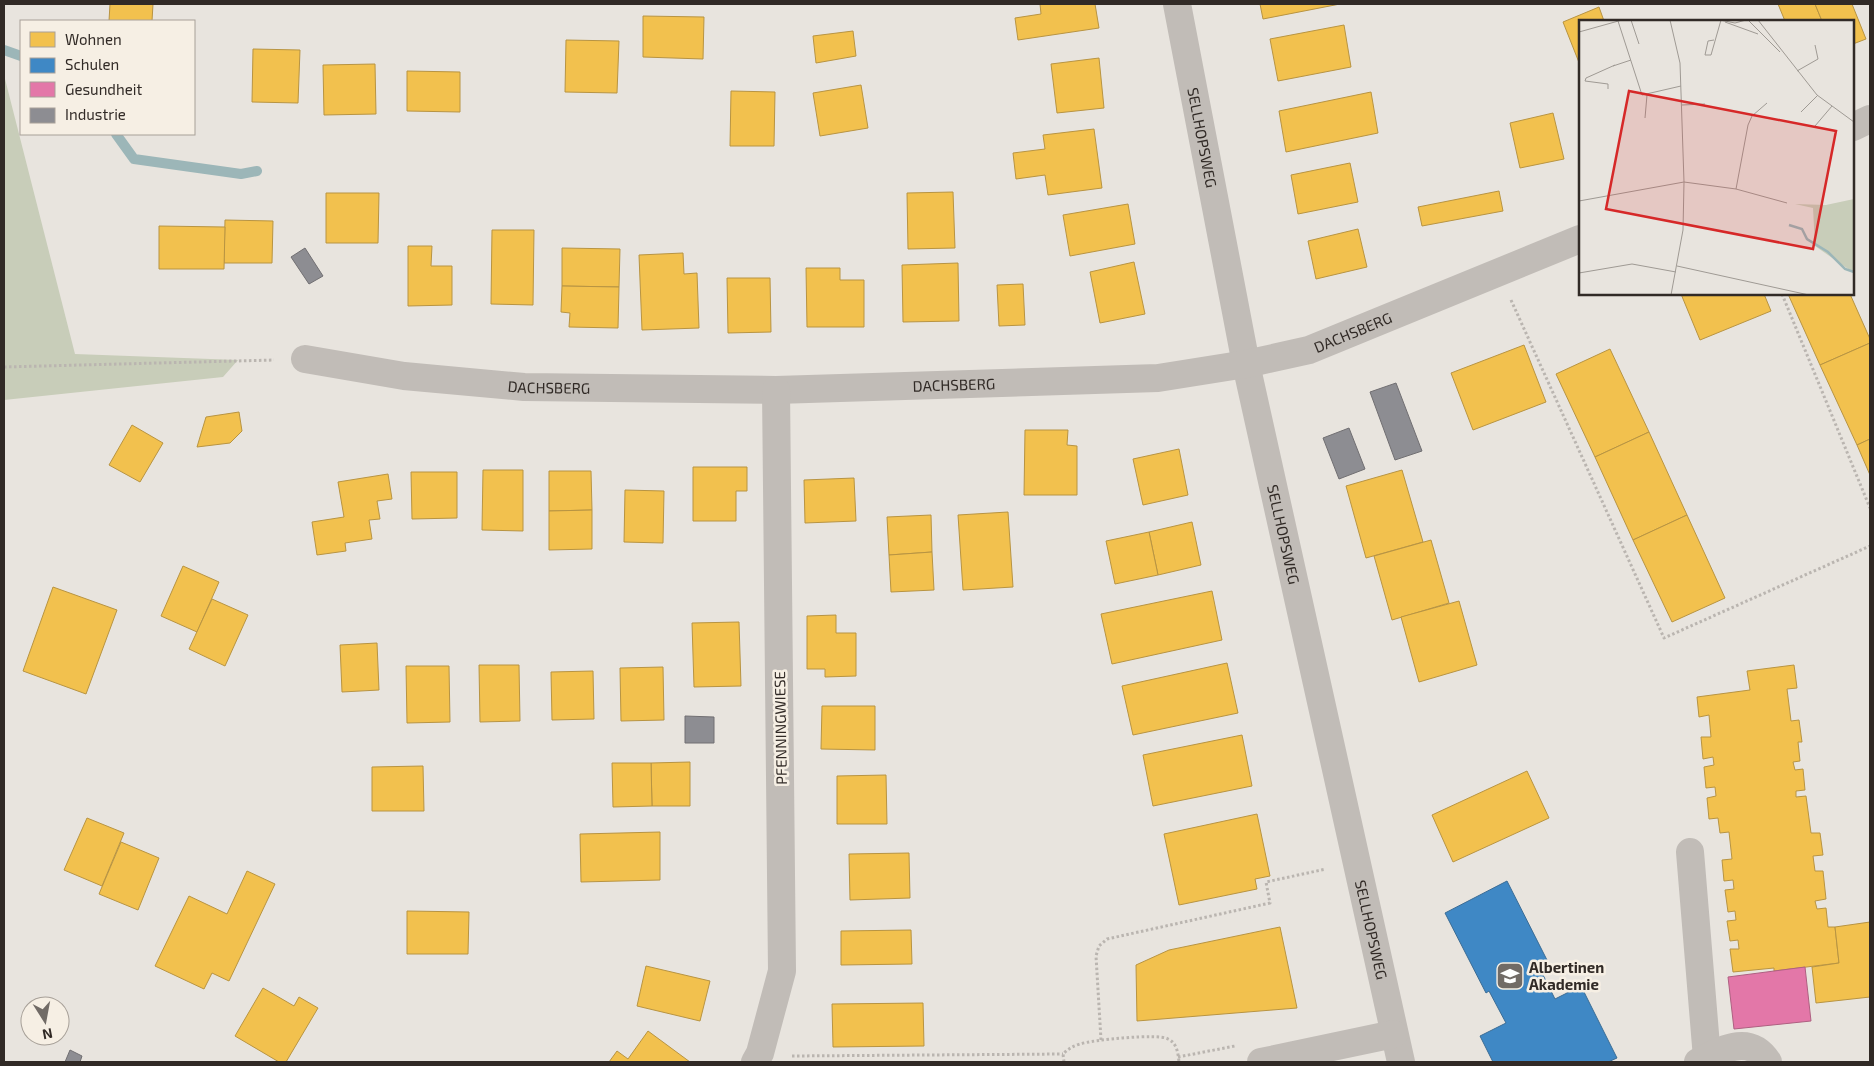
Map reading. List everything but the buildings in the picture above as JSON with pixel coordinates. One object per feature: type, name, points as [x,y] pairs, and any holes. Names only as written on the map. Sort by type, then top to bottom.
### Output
[{"type":"street","name":"SELLHOPSWEG","points":[[1177,4],[1246,364],[1401,1062]]},
{"type":"street","points":[[1854,127],[1870,119]]},
{"type":"street","name":"DACHSBERG","points":[[305,359],[404,376],[524,387],[776,390],[1158,378],[1246,364],[1310,350],[1579,239]]},
{"type":"street","name":"PFENNINGWIESE","points":[[757,1058],[782,971],[776,390]]},
{"type":"street","points":[[1690,852],[1703,1060],[1732,1047],[1742,1046],[1758,1050],[1768,1062]]},
{"type":"street","points":[[1261,1062],[1394,1034]]},
{"type":"path","points":[[1499,272],[1664,638],[1870,546]]},
{"type":"path","points":[[1782,295],[1870,508]]},
{"type":"path","points":[[4,367],[305,359]]},
{"type":"path","points":[[1101,1040],[1096,956],[1099,946],[1107,939],[1270,903],[1266,882],[1356,862]]},
{"type":"path","points":[[757,1058],[777,1056],[1063,1054],[1070,1048],[1080,1044],[1101,1040],[1167,1037],[1174,1043],[1179,1062]]},
{"type":"path","points":[[1063,1054],[1064,1062]]},
{"type":"green space","points":[[4,75],[75,354],[238,360],[223,377],[4,400]]},
{"type":"waterway","points":[[4,50],[20,56]]},
{"type":"waterway","points":[[117,135],[134,159],[241,174],[257,171]]},
{"type":"place","name":"Albertinen Akademie","points":[[1510,976]]}]
